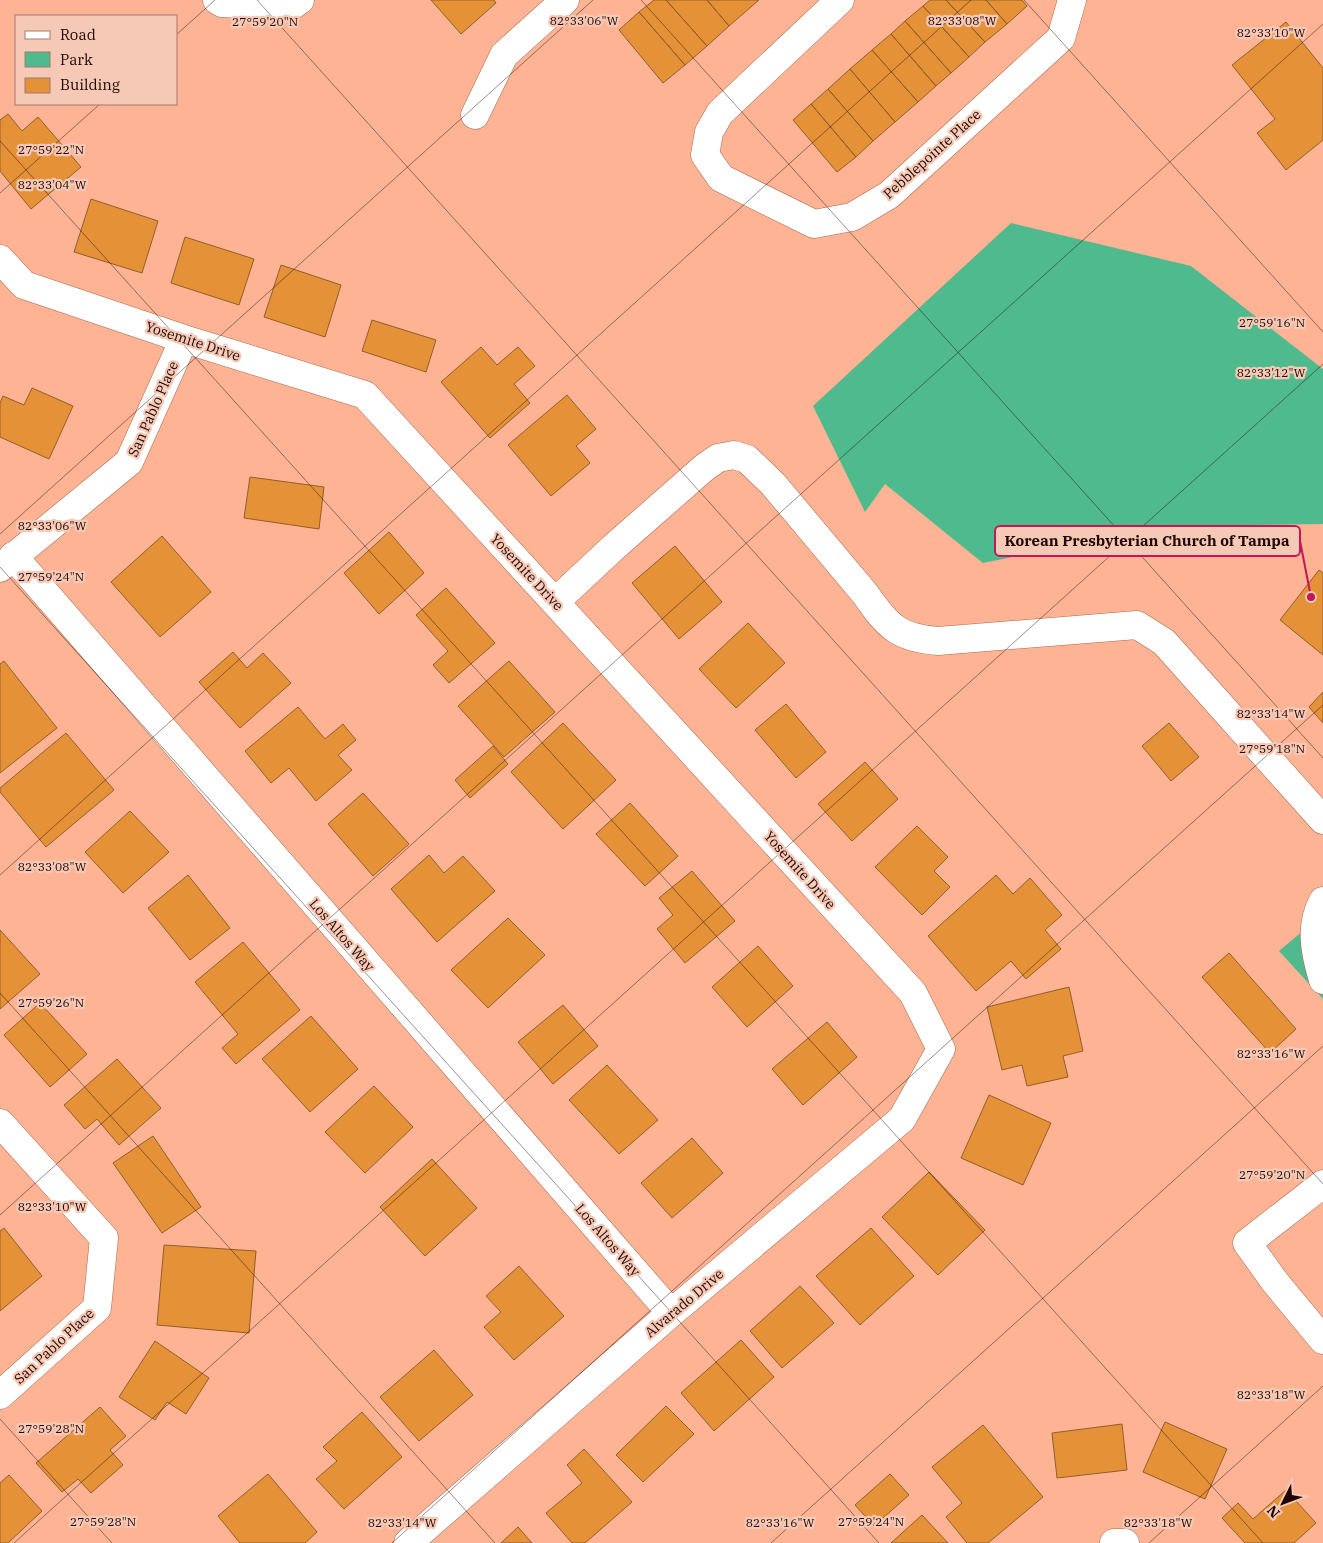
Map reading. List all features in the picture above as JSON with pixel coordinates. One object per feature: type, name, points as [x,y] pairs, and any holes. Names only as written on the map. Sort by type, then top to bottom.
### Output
[{"type":"street","points":[[217,0],[222,3],[290,7],[300,0]]},
{"type":"street","points":[[475,115],[504,55],[566,0]]},
{"type":"street","name":"Pebblepointe Place","points":[[840,0],[720,113],[709,132],[705,155],[721,178],[814,224],[852,217],[889,195],[1061,38],[1072,0]]},
{"type":"street","name":"Yosemite Drive","points":[[0,259],[24,285],[184,339],[365,394],[913,993],[941,1049]]},
{"type":"street","name":"San Pablo Place","points":[[6,562],[129,462],[184,339]]},
{"type":"street","points":[[555,602],[705,467],[718,458],[734,455],[747,459],[773,484],[875,608],[891,626],[903,633],[918,639],[938,640],[1137,625],[1157,637],[1164,642],[1323,820]]},
{"type":"street","name":"Los Altos Way","points":[[6,562],[671,1313]]},
{"type":"street","points":[[1323,901],[1316,920],[1314,939],[1315,955],[1323,980]]},
{"type":"street","name":"Alvarado Drive","points":[[408,1543],[671,1313],[902,1119],[941,1049]]},
{"type":"street","name":"San Pablo Place","points":[[0,1123],[104,1238],[97,1308],[0,1395]]},
{"type":"street","points":[[1323,1184],[1247,1243],[1323,1340]]},
{"type":"street","points":[[1114,1543],[1125,1543]]},
{"type":"green space","points":[[1011,223],[1191,266],[1323,369],[1323,524],[1165,526],[983,563],[885,484],[865,512],[813,406]]},
{"type":"green space","points":[[1323,914],[1323,999],[1279,951]]},
{"type":"building","points":[[431,0],[494,0],[496,3],[461,34]]},
{"type":"building","points":[[654,0],[666,0],[707,46],[685,65],[639,12]]},
{"type":"building","points":[[666,0],[707,0],[729,26],[707,46]]},
{"type":"building","points":[[707,0],[759,0],[729,26]]},
{"type":"building","points":[[930,0],[946,0],[985,42],[969,57],[923,6]]},
{"type":"building","points":[[946,0],[986,0],[1007,24],[985,42]]},
{"type":"building","points":[[986,0],[1022,0],[1027,6],[1007,24]]},
{"type":"building","points":[[923,6],[969,57],[951,73],[905,21]]},
{"type":"building","points":[[639,12],[685,65],[663,83],[619,30]]},
{"type":"building","points":[[905,21],[951,73],[936,86],[891,34]]},
{"type":"building","points":[[1286,22],[1323,68],[1323,140],[1286,170],[1257,133],[1275,119],[1232,65]]},
{"type":"building","points":[[891,34],[936,86],[918,102],[872,50]]},
{"type":"building","points":[[872,50],[918,102],[895,122],[850,69]]},
{"type":"building","points":[[850,69],[895,122],[873,141],[828,89]]},
{"type":"building","points":[[828,89],[873,141],[856,157],[811,104]]},
{"type":"building","points":[[811,104],[856,157],[837,172],[793,120]]},
{"type":"building","points":[[8,114],[22,131],[38,117],[81,167],[31,209],[0,171],[0,120]]},
{"type":"building","points":[[91,199],[158,221],[142,273],[74,252]]},
{"type":"building","points":[[185,237],[254,259],[239,305],[171,283]]},
{"type":"building","points":[[281,265],[341,285],[325,337],[264,317]]},
{"type":"building","points":[[372,320],[436,340],[426,372],[362,351]]},
{"type":"building","points":[[481,347],[497,365],[518,347],[535,366],[514,384],[530,403],[490,438],[441,382]]},
{"type":"building","points":[[32,388],[73,406],[49,459],[0,437],[0,403],[3,396],[24,405]]},
{"type":"building","points":[[567,395],[596,429],[576,446],[590,463],[551,496],[508,445]]},
{"type":"building","points":[[250,477],[324,487],[319,529],[244,518]]},
{"type":"building","points":[[389,532],[424,573],[379,614],[344,573]]},
{"type":"building","points":[[162,536],[211,592],[160,637],[111,582]]},
{"type":"building","points":[[675,546],[722,602],[679,639],[632,583]]},
{"type":"building","points":[[1319,570],[1323,573],[1323,655],[1280,620]]},
{"type":"building","points":[[446,588],[495,643],[449,683],[433,665],[448,651],[416,615]]},
{"type":"building","points":[[748,623],[785,663],[736,708],[699,669]]},
{"type":"building","points":[[233,652],[247,668],[263,653],[291,683],[240,728],[199,682]]},
{"type":"building","points":[[4,661],[57,728],[0,773],[0,664]]},
{"type":"building","points":[[509,661],[555,712],[504,757],[458,706]]},
{"type":"building","points":[[1323,692],[1323,723],[1309,707]]},
{"type":"building","points":[[786,704],[826,752],[796,778],[755,730]]},
{"type":"building","points":[[298,707],[325,739],[343,724],[356,740],[338,755],[352,770],[316,801],[289,768],[271,783],[245,751]]},
{"type":"building","points":[[563,723],[616,780],[563,829],[511,772]]},
{"type":"building","points":[[1169,723],[1199,757],[1171,781],[1142,746]]},
{"type":"building","points":[[66,733],[114,790],[46,847],[0,792],[0,788]]},
{"type":"building","points":[[493,746],[508,764],[470,798],[455,780]]},
{"type":"building","points":[[865,762],[898,799],[852,841],[818,804]]},
{"type":"building","points":[[363,793],[409,844],[373,876],[328,824]]},
{"type":"building","points":[[630,803],[678,856],[645,886],[596,834]]},
{"type":"building","points":[[130,811],[169,852],[123,893],[85,852]]},
{"type":"building","points":[[917,826],[948,857],[934,871],[950,887],[922,915],[875,867]]},
{"type":"building","points":[[429,855],[444,873],[463,856],[495,891],[437,942],[391,889]]},
{"type":"building","points":[[692,871],[735,921],[685,963],[657,929],[673,915],[659,898]]},
{"type":"building","points":[[188,875],[230,928],[190,960],[148,908]]},
{"type":"building","points":[[996,875],[1013,894],[1030,878],[1062,915],[1045,930],[1061,949],[1026,979],[1011,961],[976,991],[928,936]]},
{"type":"building","points":[[508,918],[545,955],[488,1008],[451,970]]},
{"type":"building","points":[[0,930],[40,974],[0,1009]]},
{"type":"building","points":[[243,942],[300,1010],[236,1064],[222,1048],[238,1034],[195,982]]},
{"type":"building","points":[[758,946],[793,986],[747,1027],[712,987]]},
{"type":"building","points":[[1229,953],[1296,1029],[1270,1053],[1202,977]]},
{"type":"building","points":[[1069,987],[1083,1051],[1063,1056],[1068,1077],[1027,1086],[1022,1065],[1002,1070],[987,1007]]},
{"type":"building","points":[[40,1003],[87,1054],[50,1087],[4,1035]]},
{"type":"building","points":[[563,1005],[598,1046],[553,1084],[518,1042]]},
{"type":"building","points":[[311,1016],[358,1069],[310,1112],[262,1059]]},
{"type":"building","points":[[827,1022],[857,1057],[803,1105],[772,1069]]},
{"type":"building","points":[[117,1059],[161,1108],[119,1145],[97,1119],[85,1129],[64,1105]]},
{"type":"building","points":[[607,1065],[658,1120],[619,1154],[569,1100]]},
{"type":"building","points":[[374,1086],[413,1127],[365,1173],[325,1132]]},
{"type":"building","points":[[989,1095],[1051,1123],[1023,1185],[961,1158]]},
{"type":"building","points":[[153,1136],[201,1207],[162,1233],[113,1163]]},
{"type":"building","points":[[692,1138],[723,1173],[672,1218],[641,1183]]},
{"type":"building","points":[[432,1159],[477,1208],[425,1256],[380,1207]]},
{"type":"building","points":[[929,1172],[985,1230],[938,1275],[882,1217]]},
{"type":"building","points":[[4,1228],[42,1276],[0,1311],[0,1231]]},
{"type":"building","points":[[871,1228],[914,1276],[860,1325],[816,1276]]},
{"type":"building","points":[[164,1245],[256,1251],[249,1333],[157,1325]]},
{"type":"building","points":[[519,1266],[564,1316],[514,1360],[484,1327],[501,1312],[486,1296]]},
{"type":"building","points":[[800,1286],[834,1323],[782,1368],[750,1331]]},
{"type":"building","points":[[741,1340],[774,1377],[714,1431],[681,1393]]},
{"type":"building","points":[[155,1341],[209,1378],[186,1414],[167,1402],[155,1420],[119,1397]]},
{"type":"building","points":[[434,1350],[473,1395],[419,1441],[380,1397]]},
{"type":"building","points":[[666,1406],[694,1434],[643,1482],[616,1455]]},
{"type":"building","points":[[100,1407],[126,1436],[110,1450],[123,1465],[91,1493],[78,1479],[62,1492],[36,1463]]},
{"type":"building","points":[[362,1412],[402,1457],[344,1509],[316,1479],[337,1461],[323,1447]]},
{"type":"building","points":[[1165,1422],[1227,1449],[1205,1499],[1143,1472]]},
{"type":"building","points":[[1122,1424],[1127,1470],[1057,1478],[1052,1433]]},
{"type":"building","points":[[983,1425],[1043,1497],[988,1543],[967,1543],[946,1517],[962,1503],[932,1467]]},
{"type":"building","points":[[584,1449],[632,1502],[585,1543],[572,1543],[546,1513],[582,1483],[567,1465]]},
{"type":"building","points":[[268,1474],[317,1532],[305,1543],[240,1543],[218,1516]]},
{"type":"building","points":[[890,1474],[909,1495],[874,1526],[855,1505]]},
{"type":"building","points":[[9,1475],[42,1511],[8,1543],[0,1543],[0,1483]]},
{"type":"building","points":[[1286,1490],[1316,1523],[1294,1543],[1245,1543],[1222,1518],[1238,1503],[1253,1519]]},
{"type":"building","points":[[922,1515],[948,1543],[891,1543]]},
{"type":"building","points":[[518,1527],[532,1543],[501,1543]]},
{"type":"place","name":"Korean Presbyterian Church of Tampa","points":[[1311,597]]}]
